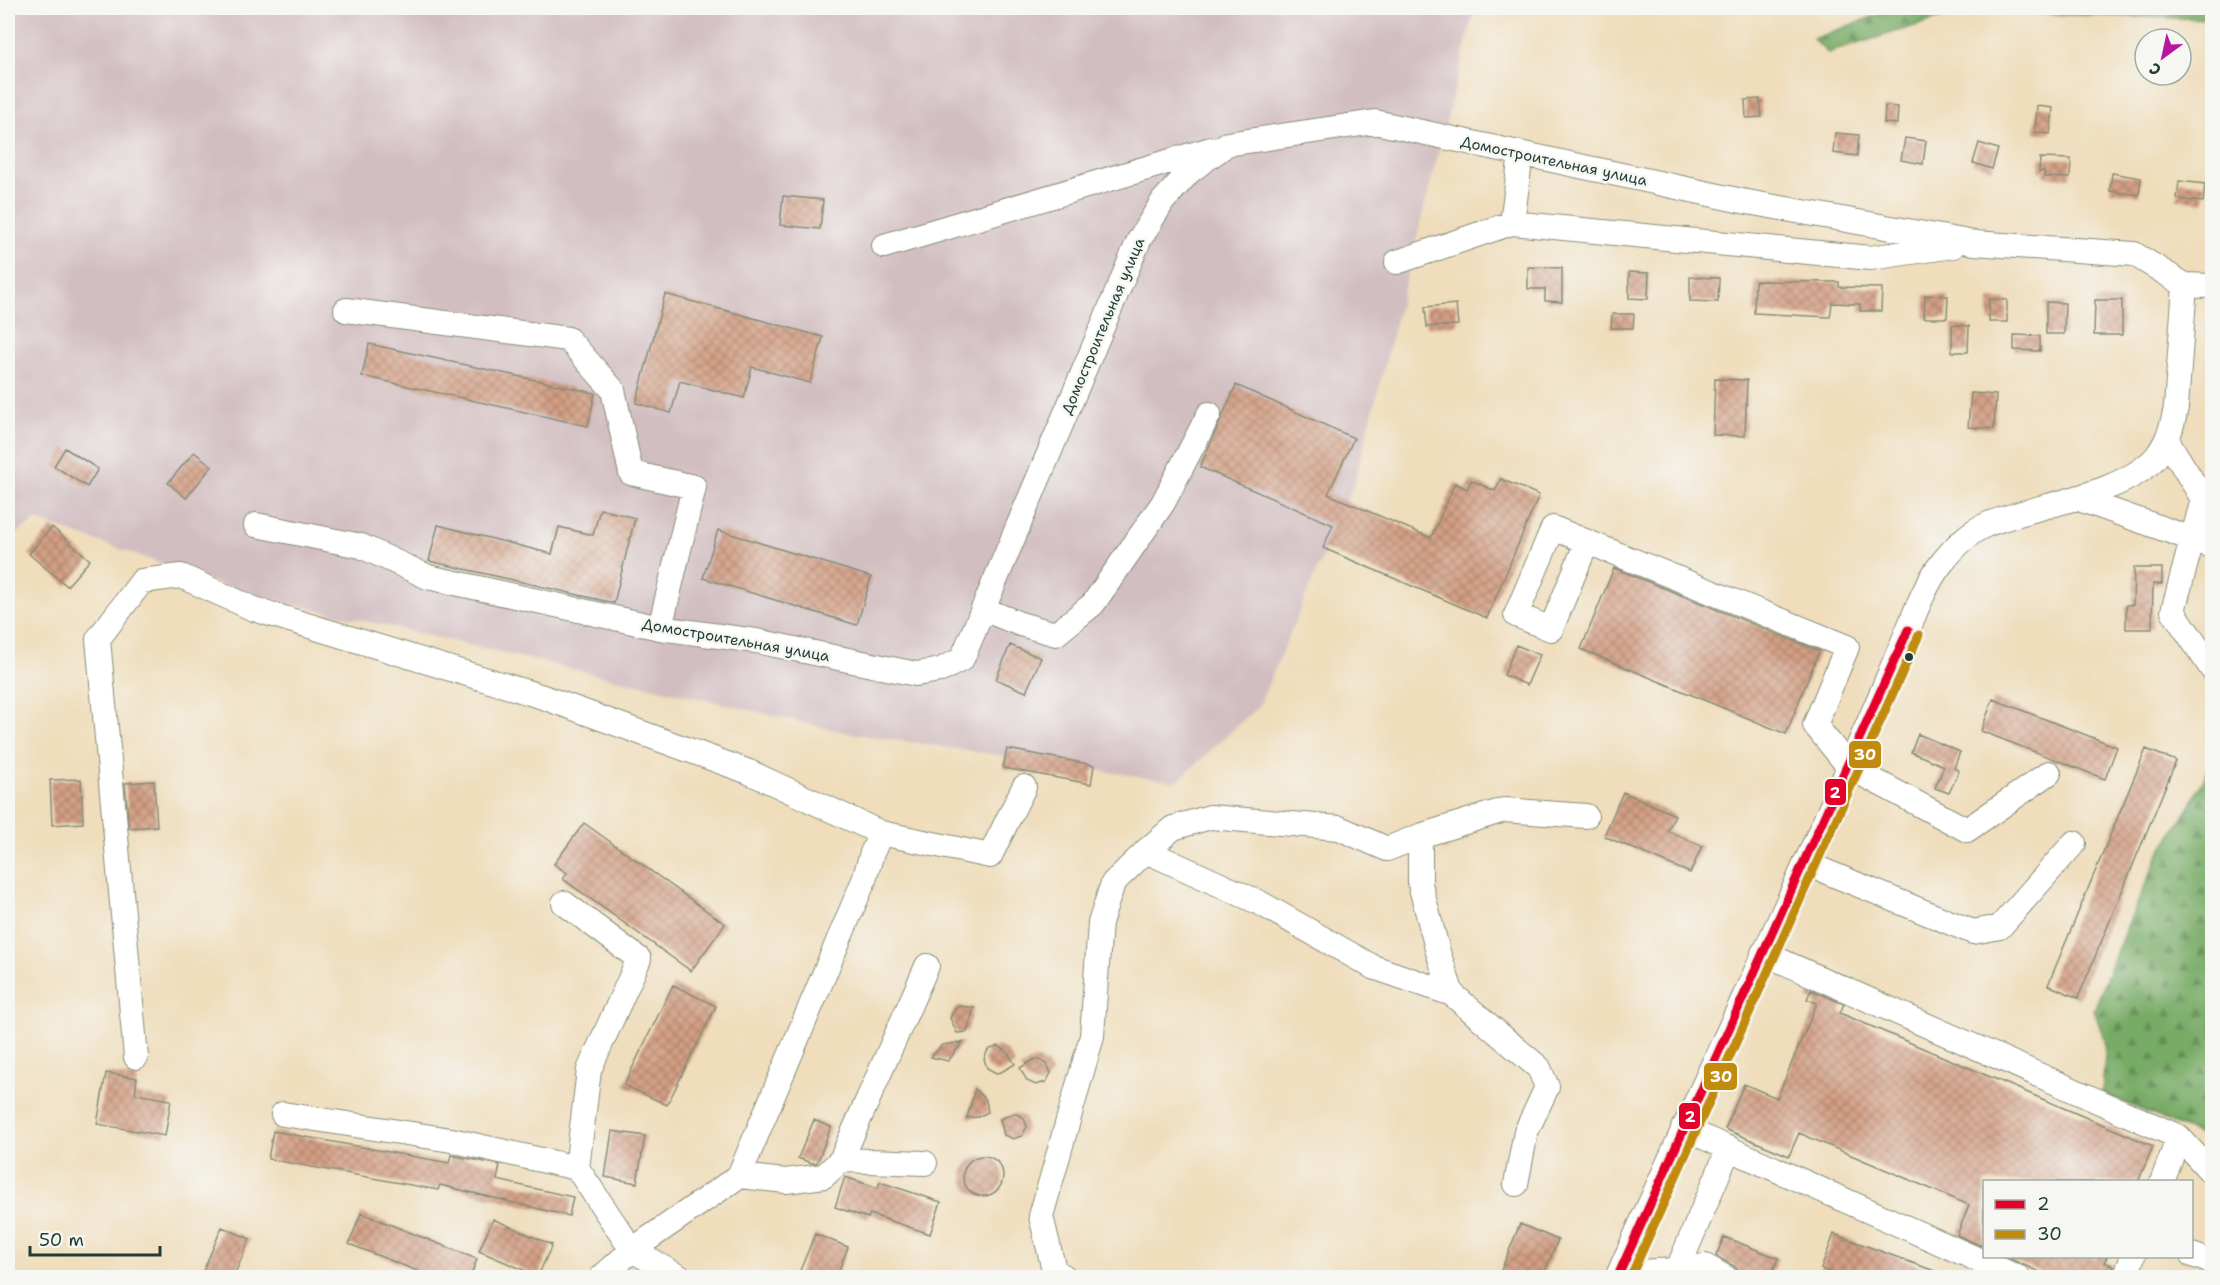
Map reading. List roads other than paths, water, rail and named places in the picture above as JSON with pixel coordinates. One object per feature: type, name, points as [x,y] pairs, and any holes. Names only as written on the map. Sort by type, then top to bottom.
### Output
[{"type":"street","name":"Домостроительная улица","points":[[256,525],[361,546],[428,577],[660,628],[756,641],[916,674],[941,670],[962,659],[1139,240],[1163,201],[1190,171],[1227,144],[1374,123],[1742,201],[1974,243],[2134,254],[2185,285],[2212,286]]},
{"type":"street","points":[[884,246],[1227,144]]},
{"type":"street","points":[[1512,223],[1521,154]]},
{"type":"street","points":[[1397,262],[1512,223],[1870,258],[1974,243]]},
{"type":"street","points":[[1726,1278],[1705,1266],[1676,1274],[1618,1275],[1849,767],[1920,601],[1939,566],[1959,543],[1984,525],[2076,498],[2126,479],[2156,457],[2167,440],[2176,407],[2185,285]]},
{"type":"street","points":[[346,310],[568,339],[613,390],[632,473],[694,487],[660,628]]},
{"type":"street","points":[[983,609],[1020,624],[1056,634],[1093,604],[1163,503],[1209,414]]},
{"type":"street","points":[[2167,440],[2203,499],[2203,543],[2174,611],[2212,669]]},
{"type":"street","points":[[2076,498],[2203,543]]},
{"type":"street","points":[[1587,542],[1847,647],[1815,726],[1849,767],[1967,830],[2049,773]]},
{"type":"street","points":[[136,1057],[98,639],[142,581],[181,576],[254,609],[543,697],[749,772],[881,833],[990,855],[1024,787]]},
{"type":"street","points":[[1066,1278],[1054,1270],[1041,1216],[1092,1036],[1100,923],[1113,883],[1146,851],[1173,828],[1210,817],[1339,828],[1387,849],[1420,836],[1504,810],[1586,816]]},
{"type":"street","points":[[601,1278],[632,1250],[739,1176],[860,891],[881,833]]},
{"type":"street","points":[[1420,836],[1420,884],[1452,994]]},
{"type":"street","points":[[1805,863],[1973,932],[2000,927],[2074,843]]},
{"type":"street","points":[[1146,851],[1260,903],[1373,967],[1452,994],[1539,1068],[1547,1087],[1526,1132],[1516,1184]]},
{"type":"street","points":[[564,903],[639,960],[589,1070],[577,1168],[632,1250],[681,1278]]},
{"type":"street","points":[[1763,953],[2179,1137],[2212,1173]]},
{"type":"street","points":[[739,1176],[786,1181],[824,1176],[841,1160],[927,966]]},
{"type":"street","points":[[284,1114],[451,1140],[577,1168]]},
{"type":"street","points":[[1683,1128],[2019,1278]]},
{"type":"street","points":[[2163,1180],[2179,1137]]},
{"type":"street","points":[[1676,1274],[1729,1148]]},
{"type":"street","points":[[841,1160],[925,1163]]},
{"type":"street","points":[[2193,1256],[2212,1262]]},
{"type":"street","points":[[2125,1278],[2133,1258]]}]
